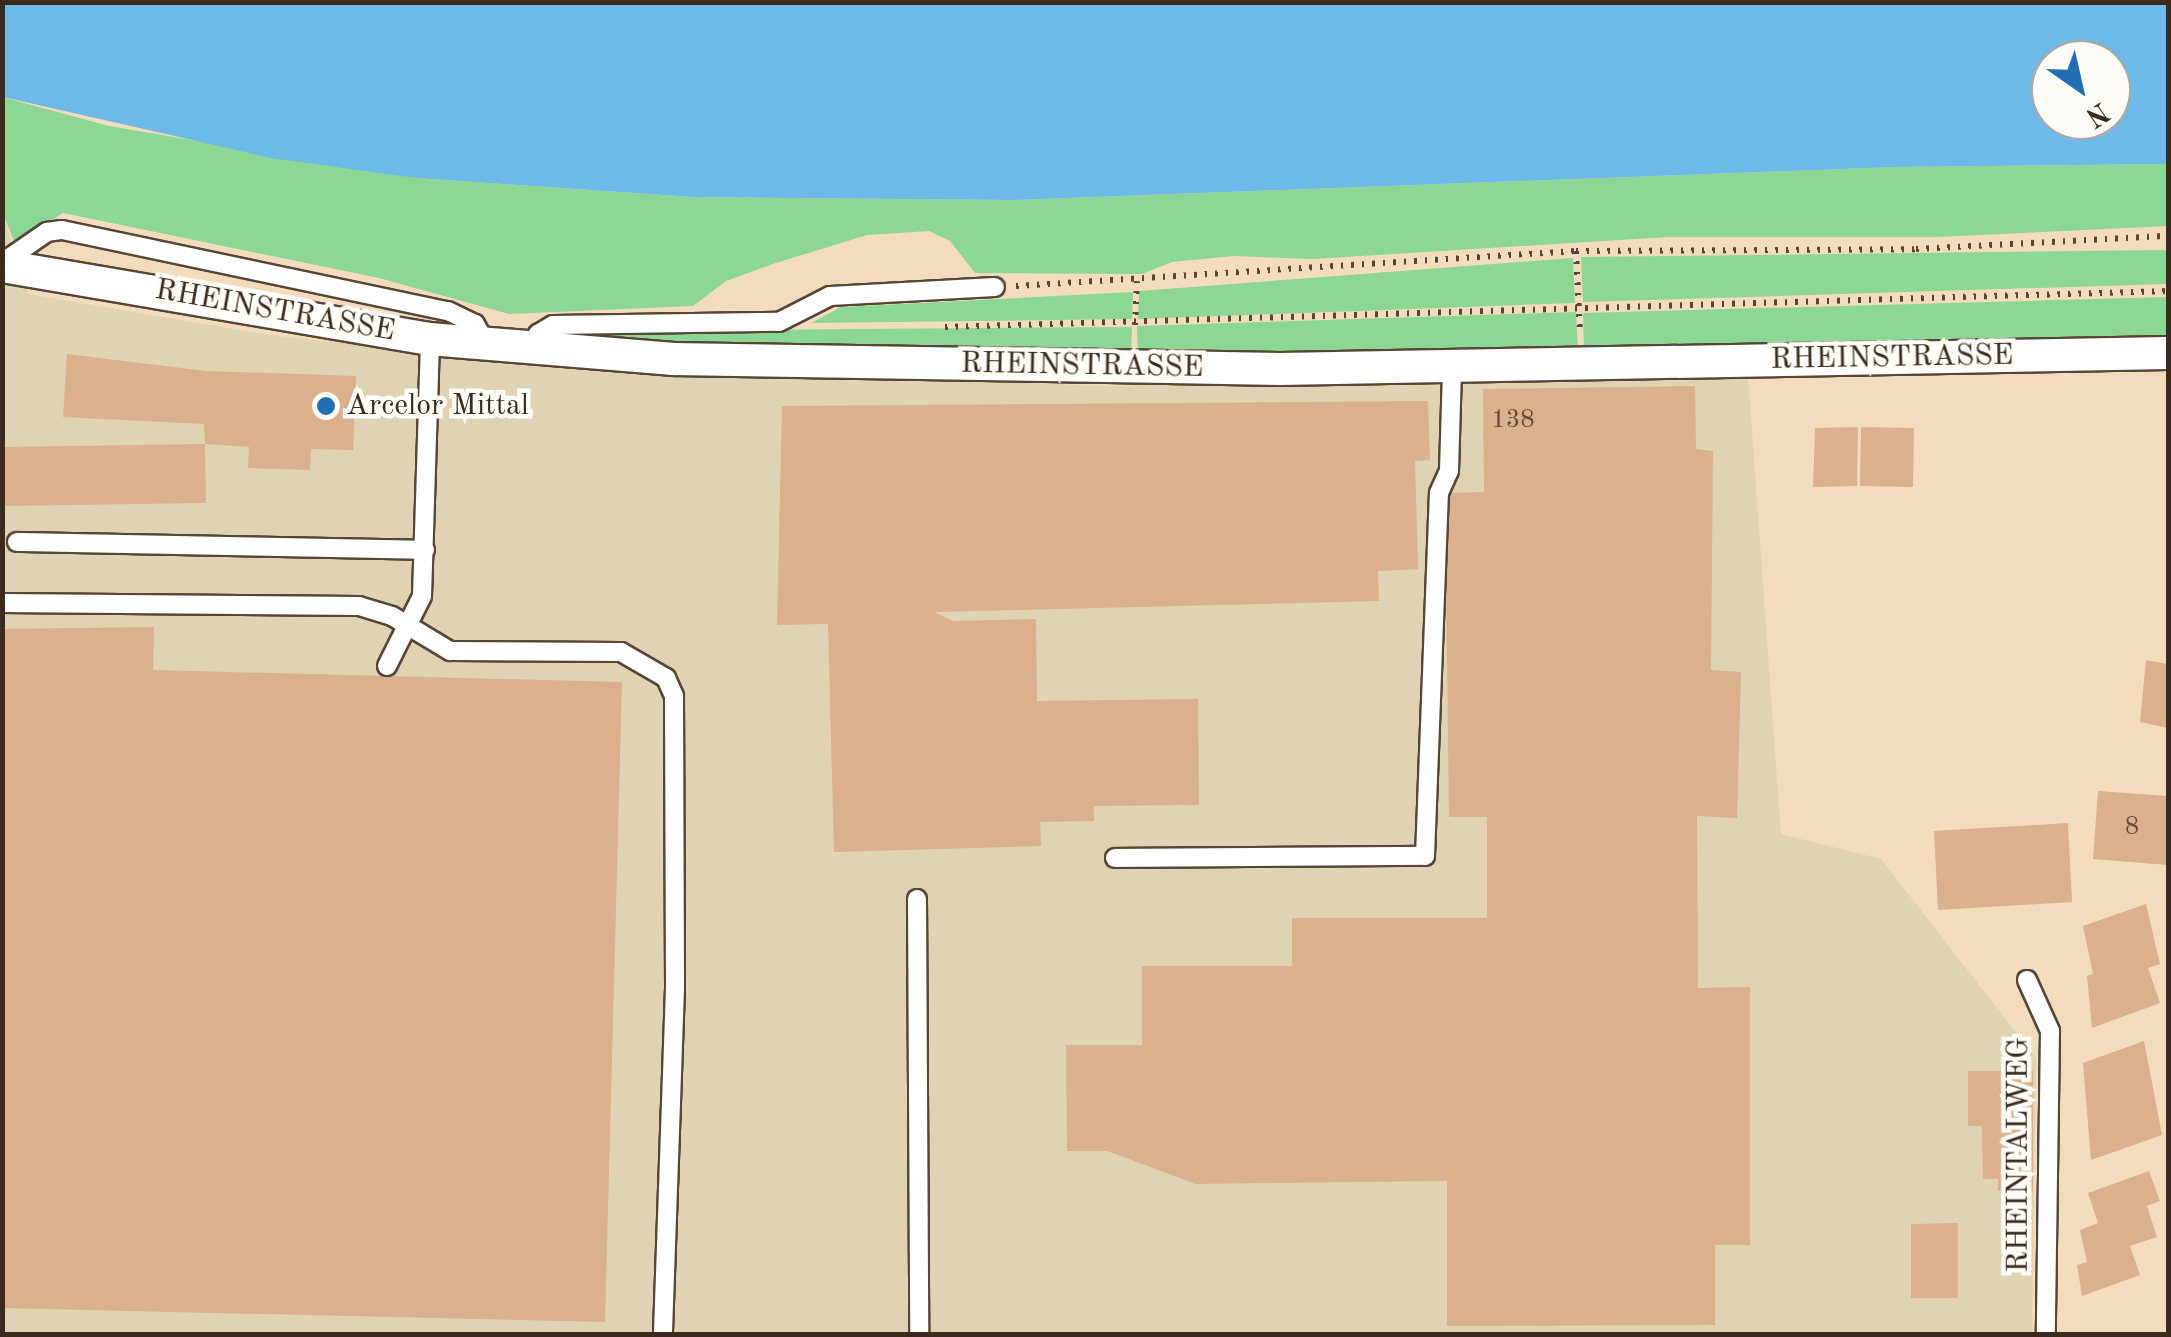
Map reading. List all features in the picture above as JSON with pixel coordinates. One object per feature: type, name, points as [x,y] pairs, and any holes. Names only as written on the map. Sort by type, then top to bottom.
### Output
[{"type":"street","name":"RHEINSTRASSE","points":[[2,264],[430,339],[771,361],[1452,367],[2168,353]]},
{"type":"lane","points":[[2,264],[46,232],[62,230],[448,311],[475,324],[486,344]]},
{"type":"lane","points":[[534,348],[538,334],[552,324],[764,323],[830,296],[995,287]]},
{"type":"lane","points":[[388,666],[410,628],[422,596],[430,339]]},
{"type":"lane","points":[[1114,858],[1425,856],[1439,494],[1449,471],[1452,367]]},
{"type":"lane","points":[[16,542],[425,550]]},
{"type":"lane","points":[[2,603],[360,606],[410,628],[433,644],[472,654],[636,656],[666,678],[674,696],[675,988],[663,1334]]},
{"type":"lane","points":[[917,899],[919,1334]]},
{"type":"lane","name":"RHEINTALWEG","points":[[2027,980],[2050,1031],[2046,1334]]},
{"type":"path","points":[[995,287],[1576,250],[1916,249],[2168,236]]},
{"type":"path","points":[[1576,250],[1580,320]]},
{"type":"path","points":[[1135,333],[1136,281]]},
{"type":"path","points":[[938,327],[2168,292]]},
{"type":"shaded area","points":[[2,213],[28,294],[270,335],[501,361],[1102,386],[1748,375],[1781,834],[1881,859],[2036,1058],[2032,1334],[3,1334]]},
{"type":"green space","points":[[2,97],[109,126],[416,178],[692,197],[1014,200],[1895,167],[2168,164],[2168,226],[1937,237],[1668,237],[1313,259],[1233,256],[1172,262],[1142,274],[975,273],[950,241],[929,231],[867,235],[776,263],[726,281],[693,306],[509,314],[379,278],[63,213],[15,244],[3,213]]},
{"type":"green space","points":[[2168,250],[2168,284],[1583,302],[1581,257]]},
{"type":"green space","points":[[1573,258],[1575,303],[1138,319],[1139,291]]},
{"type":"green space","points":[[1133,292],[1132,319],[811,323],[841,307]]},
{"type":"green space","points":[[2168,297],[2168,337],[1584,350],[1583,313]]},
{"type":"green space","points":[[1576,312],[1578,350],[1138,356],[1137,326]]},
{"type":"green space","points":[[1132,327],[1131,356],[569,341],[570,331]]},
{"type":"water","points":[[2,3],[2168,3],[2168,164],[1895,167],[1014,200],[692,197],[416,178],[271,158],[3,97]]},
{"type":"building","points":[[67,354],[206,371],[356,376],[353,450],[311,449],[310,470],[248,468],[249,447],[205,444],[204,424],[63,417]]},
{"type":"building","points":[[1695,386],[1696,449],[1713,451],[1711,670],[1741,672],[1737,818],[1697,816],[1698,988],[1750,987],[1750,1245],[1715,1245],[1715,1325],[1447,1326],[1447,1181],[1196,1184],[1107,1151],[1067,1151],[1066,1045],[1142,1045],[1142,966],[1292,966],[1292,918],[1487,918],[1487,817],[1449,817],[1445,493],[1484,492],[1483,389]]},
{"type":"building","points":[[1428,401],[1430,460],[1415,461],[1418,569],[1378,571],[1379,601],[934,612],[953,621],[1036,619],[1037,701],[1198,699],[1199,805],[1094,806],[1094,821],[1040,822],[1041,846],[834,852],[828,624],[777,625],[782,406]]},
{"type":"building","points":[[1858,427],[1857,486],[1813,487],[1815,428]]},
{"type":"building","points":[[1861,427],[1914,428],[1913,487],[1860,486]]},
{"type":"building","points":[[205,444],[206,503],[2,506],[2,447]]},
{"type":"building","points":[[154,627],[153,670],[622,682],[605,1322],[2,1308],[2,629]]},
{"type":"building","points":[[2146,660],[2168,664],[2168,728],[2140,722]]},
{"type":"building","points":[[2098,791],[2168,796],[2168,865],[2093,859]]},
{"type":"building","points":[[2068,823],[2072,902],[1938,910],[1934,831]]},
{"type":"building","points":[[2146,904],[2160,964],[2148,968],[2160,1003],[2092,1028],[2087,976],[2093,974],[2083,926]]},
{"type":"building","points":[[2144,1041],[2162,1135],[2091,1160],[2083,1063]]},
{"type":"building","points":[[1968,1071],[2033,1071],[2033,1191],[1998,1191],[1998,1179],[1983,1179],[1982,1126],[1968,1126]]},
{"type":"building","points":[[2149,1171],[2160,1201],[2147,1206],[2157,1237],[2130,1246],[2140,1275],[2082,1296],[2077,1265],[2087,1262],[2080,1230],[2098,1223],[2088,1193]]},
{"type":"building","points":[[1958,1223],[1958,1298],[1911,1298],[1911,1224]]},
{"type":"place","name":"Arcelor Mittal","points":[[326,406]]}]
